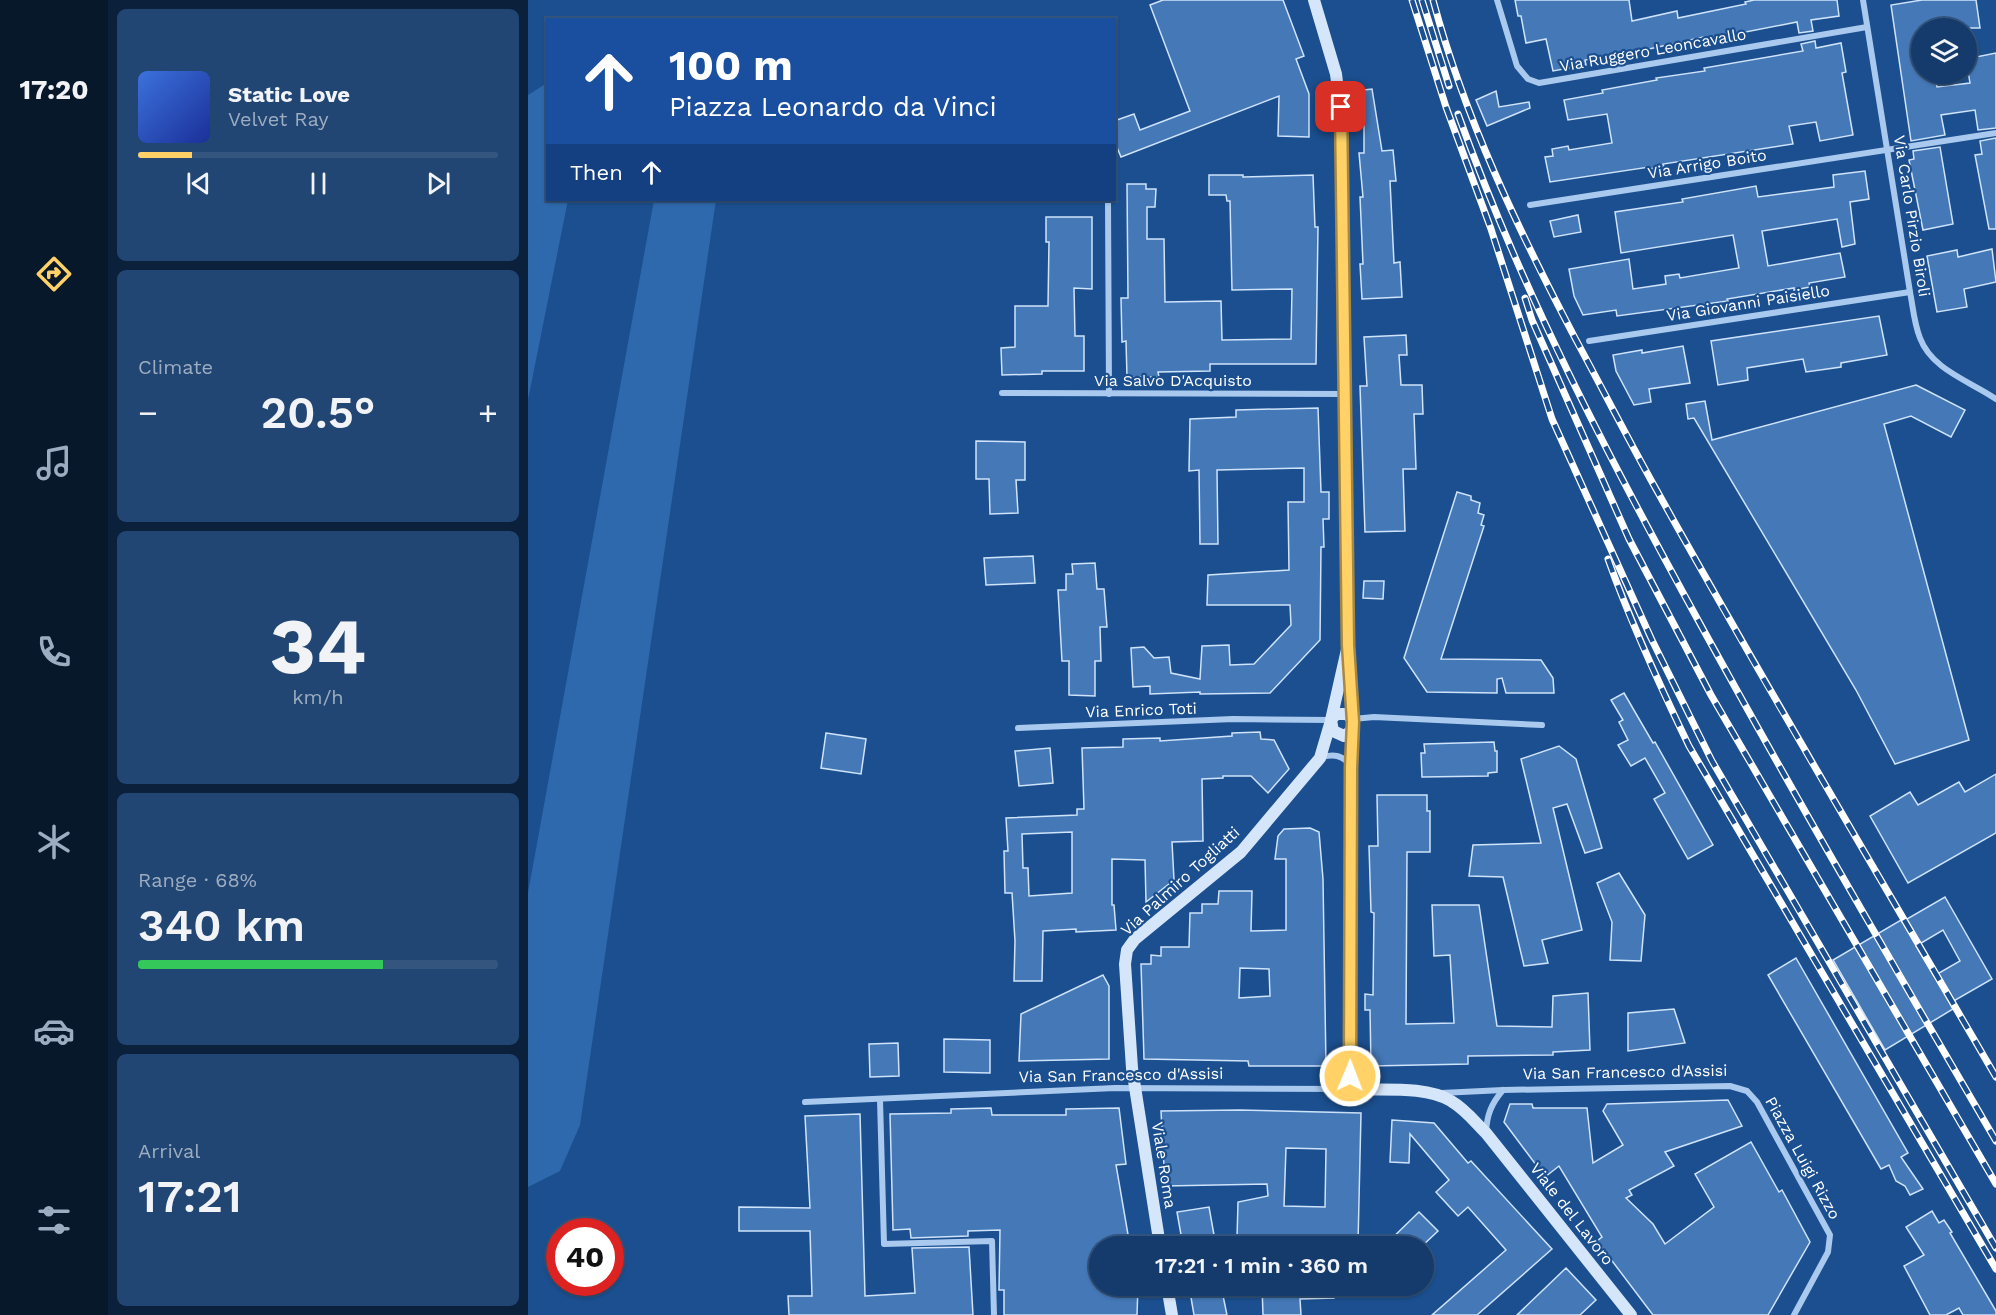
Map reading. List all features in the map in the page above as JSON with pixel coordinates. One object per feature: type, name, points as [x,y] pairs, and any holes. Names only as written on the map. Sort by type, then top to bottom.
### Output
[{"type":"street","points":[[1314,0],[1334,65],[1342,114],[1348,645],[1352,724],[1349,1089]]},
{"type":"street","name":"Via Ruggero Leoncavallo","points":[[1497,0],[1517,66],[1528,79],[1539,83],[1867,27]]},
{"type":"street","name":"Via Carlo Pirzio Biroli","points":[[1863,0],[1919,336],[1933,359],[1996,399]]},
{"type":"street","name":"Via Arrigo Boito","points":[[1530,205],[1996,133]]},
{"type":"street","points":[[1108,201],[1109,394]]},
{"type":"street","name":"Via Giovanni Paisiello","points":[[1589,342],[1910,292]]},
{"type":"street","name":"Via Salvo D'Acquisto","points":[[1002,393],[1344,394]]},
{"type":"street","points":[[1348,645],[1331,722],[1320,758],[1335,755],[1351,764]]},
{"type":"street","points":[[1352,724],[1343,712],[1336,714],[1331,722],[1333,731],[1340,735],[1347,735],[1352,724],[1374,717],[1542,725]]},
{"type":"street","name":"Via Enrico Toti","points":[[1018,728],[1265,719],[1331,722]]},
{"type":"street","name":"Via Palmiro Togliatti","points":[[1135,1089],[1125,964],[1128,950],[1135,939],[1241,852],[1320,758]]},
{"type":"street","name":"Via San Francesco d'Assisi","points":[[1437,1094],[1503,1090],[1734,1086],[1747,1091]]},
{"type":"street","name":"Via San Francesco d'Assisi","points":[[805,1102],[1115,1088],[1421,1090],[1453,1101],[1486,1133]]},
{"type":"street","name":"Viale Roma","points":[[1135,1089],[1158,1236]]},
{"type":"street","name":"Via San Francesco d'Assisi","points":[[1486,1133],[1487,1116],[1493,1101],[1503,1090]]},
{"type":"street","name":"Piazza Luigi Rizzo","points":[[1747,1091],[1765,1116],[1828,1228],[1831,1240],[1828,1252],[1794,1315]]},
{"type":"street","points":[[880,1100],[884,1244],[992,1241],[994,1315]]},
{"type":"street","name":"Viale del Lavoro","points":[[1486,1133],[1631,1315]]},
{"type":"street","points":[[1169,1296],[1172,1315]]},
{"type":"shaded area","points":[[546,84],[546,201],[568,201],[528,400],[528,95]]},
{"type":"shaded area","points":[[654,201],[716,201],[580,1125],[560,1171],[528,1187],[528,893]]},
{"type":"building","points":[[1163,0],[1283,0],[1304,56],[1296,59],[1309,94],[1309,137],[1278,136],[1279,96],[1121,157],[1116,145],[1116,120],[1134,114],[1140,130],[1190,111],[1150,5]]},
{"type":"building","points":[[1515,0],[1629,0],[1632,21],[1677,11],[1678,18],[1746,4],[1745,2],[1754,0],[1837,0],[1839,16],[1811,20],[1813,31],[1799,33],[1797,22],[1585,60],[1586,65],[1553,71],[1546,39],[1526,43],[1521,16],[1518,16]]},
{"type":"building","points":[[1922,0],[1976,0],[1980,28],[1977,28],[1977,18],[1911,18],[1911,84],[1937,84],[1937,87],[1977,84],[1977,57],[1996,53],[1996,128],[1978,130],[1975,110],[1941,115],[1945,135],[1911,141],[1891,5]]},
{"type":"building","points":[[1815,41],[1816,48],[1841,43],[1846,72],[1842,73],[1853,135],[1820,141],[1816,122],[1789,126],[1793,144],[1663,164],[1664,167],[1649,169],[1649,167],[1550,182],[1545,157],[1553,156],[1552,149],[1568,146],[1569,150],[1612,143],[1607,114],[1568,120],[1564,100],[1603,93],[1602,90],[1657,80],[1656,78],[1705,71],[1704,68],[1803,51],[1801,44]]},
{"type":"building","points":[[1372,89],[1382,151],[1393,150],[1396,181],[1390,181],[1394,263],[1400,262],[1402,297],[1362,299],[1360,197],[1363,197],[1359,153],[1364,153],[1364,90]]},
{"type":"building","points":[[1496,91],[1499,107],[1529,102],[1530,108],[1487,126],[1476,100]]},
{"type":"building","points":[[1996,138],[1996,229],[1989,229],[1975,155],[1982,154],[1980,141]]},
{"type":"building","points":[[1940,147],[1953,224],[1923,230],[1909,160],[1914,159],[1913,151]]},
{"type":"building","points":[[1865,171],[1869,199],[1850,202],[1855,244],[1842,247],[1837,219],[1762,231],[1768,266],[1840,253],[1845,277],[1809,283],[1810,287],[1794,290],[1794,288],[1727,299],[1728,301],[1617,316],[1616,310],[1583,315],[1574,296],[1569,269],[1629,259],[1633,289],[1666,284],[1665,276],[1679,274],[1680,278],[1739,268],[1733,235],[1621,253],[1615,212],[1683,202],[1682,199],[1756,186],[1758,197],[1834,187],[1833,175]]},
{"type":"building","points":[[1209,175],[1243,175],[1243,177],[1313,175],[1315,227],[1318,227],[1316,364],[1210,364],[1210,371],[1158,372],[1159,377],[1127,377],[1126,341],[1122,342],[1121,298],[1128,298],[1127,184],[1146,184],[1146,189],[1156,189],[1155,207],[1147,207],[1147,239],[1164,239],[1165,302],[1221,301],[1222,340],[1291,339],[1292,289],[1232,290],[1230,201],[1227,201],[1226,195],[1209,195]]},
{"type":"building","points":[[1578,215],[1581,232],[1554,237],[1550,221]]},
{"type":"building","points":[[1046,217],[1092,217],[1092,289],[1074,288],[1075,336],[1084,336],[1084,371],[1042,371],[1042,374],[1002,375],[1001,348],[1015,347],[1015,306],[1048,306],[1049,242],[1046,242]]},
{"type":"building","points":[[1992,249],[1996,282],[1964,289],[1967,307],[1937,312],[1927,256],[1957,250],[1958,257]]},
{"type":"building","points":[[1879,316],[1887,355],[1841,363],[1841,367],[1806,372],[1803,359],[1747,368],[1748,380],[1718,385],[1711,341]]},
{"type":"building","points":[[1406,335],[1407,355],[1399,355],[1401,385],[1422,385],[1423,414],[1414,414],[1416,469],[1403,469],[1405,531],[1365,532],[1360,386],[1367,386],[1364,337]]},
{"type":"building","points":[[1683,346],[1690,383],[1649,389],[1651,402],[1634,405],[1616,371],[1613,355]]},
{"type":"building","points":[[1916,385],[1965,410],[1951,437],[1911,416],[1884,424],[1969,740],[1895,764],[1856,690],[1694,418],[1688,419],[1686,404],[1705,401],[1712,440]]},
{"type":"building","points":[[1318,408],[1321,492],[1329,492],[1329,519],[1323,519],[1324,547],[1321,547],[1320,640],[1270,693],[1150,694],[1150,686],[1133,687],[1131,648],[1144,647],[1154,658],[1169,657],[1171,673],[1200,679],[1202,646],[1229,645],[1230,665],[1254,664],[1291,625],[1290,605],[1207,605],[1208,575],[1289,570],[1288,502],[1304,502],[1304,468],[1217,470],[1218,544],[1200,544],[1199,470],[1189,471],[1190,419],[1236,417],[1236,410]]},
{"type":"building","points":[[976,441],[1025,442],[1025,480],[1016,480],[1018,513],[990,514],[989,479],[976,479]]},
{"type":"building","points":[[1457,492],[1471,496],[1471,500],[1480,503],[1478,513],[1484,515],[1481,525],[1484,526],[1441,659],[1541,660],[1553,678],[1554,693],[1506,693],[1502,678],[1497,679],[1497,693],[1427,692],[1404,658]]},
{"type":"building","points":[[1033,556],[1035,583],[986,585],[984,558]]},
{"type":"building","points":[[1095,563],[1097,589],[1104,589],[1107,627],[1100,627],[1101,661],[1095,661],[1095,696],[1069,695],[1069,661],[1062,661],[1058,590],[1066,590],[1066,574],[1073,574],[1072,564]]},
{"type":"building","points":[[1364,581],[1384,581],[1383,599],[1363,598]]},
{"type":"building","points":[[1624,693],[1653,743],[1655,742],[1713,845],[1688,859],[1654,799],[1665,793],[1645,758],[1631,766],[1618,745],[1628,740],[1619,722],[1623,720],[1611,700]]},
{"type":"building","points":[[1260,732],[1261,739],[1274,740],[1289,769],[1268,793],[1251,776],[1202,779],[1203,841],[1172,842],[1174,880],[1146,902],[1145,860],[1112,859],[1112,905],[1114,905],[1116,930],[1043,931],[1042,981],[1014,981],[1015,941],[1012,893],[1005,893],[1004,851],[1008,851],[1006,818],[1077,815],[1077,809],[1084,809],[1082,748],[1123,747],[1123,739],[1160,738],[1160,741],[1232,736],[1232,733]],"holes":[[[1072,832],[1072,893],[1029,896],[1028,868],[1023,868],[1022,834]]]},
{"type":"building","points":[[826,733],[866,739],[861,774],[821,768]]},
{"type":"building","points":[[1494,742],[1495,751],[1497,751],[1497,772],[1488,773],[1488,776],[1422,777],[1421,753],[1425,753],[1424,744]]},
{"type":"building","points":[[1559,746],[1576,759],[1602,848],[1585,853],[1567,804],[1553,808],[1582,930],[1542,940],[1548,963],[1524,966],[1503,877],[1469,876],[1473,845],[1541,843],[1521,759]]},
{"type":"building","points":[[1050,748],[1053,783],[1019,786],[1015,751]]},
{"type":"building","points":[[1996,774],[1996,833],[1908,883],[1870,816],[1910,792],[1918,805],[1959,782],[1965,792]]},
{"type":"building","points":[[1377,795],[1427,795],[1427,811],[1430,811],[1430,852],[1407,852],[1406,1024],[1454,1023],[1450,955],[1434,956],[1432,905],[1479,905],[1497,1026],[1552,1027],[1553,996],[1588,993],[1590,1050],[1553,1052],[1553,1055],[1468,1056],[1468,1064],[1371,1066],[1370,1010],[1365,1010],[1365,994],[1373,995],[1374,913],[1371,912],[1369,846],[1378,846]]},
{"type":"building","points":[[1310,828],[1319,832],[1323,879],[1326,1066],[1249,1066],[1248,1061],[1144,1059],[1141,964],[1151,964],[1151,955],[1161,956],[1161,947],[1189,947],[1190,913],[1202,913],[1202,904],[1218,904],[1219,891],[1252,891],[1251,931],[1286,930],[1286,859],[1275,859],[1278,836],[1284,829]],"holes":[[[1240,968],[1269,969],[1270,996],[1239,998]]]},
{"type":"building","points":[[1619,873],[1645,915],[1641,961],[1610,960],[1612,922],[1597,883]]},
{"type":"building","points":[[1945,897],[1992,979],[1950,1003],[1953,1009],[1885,1050],[1833,960],[1901,920],[1902,922]],"holes":[[[1943,930],[1960,961],[1934,976],[1916,946]]]},
{"type":"building","points":[[1796,958],[1908,1153],[1901,1157],[1923,1189],[1910,1195],[1905,1186],[1896,1181],[1889,1165],[1881,1169],[1768,975]]},
{"type":"building","points":[[1103,975],[1109,986],[1109,1059],[1019,1061],[1021,1014]]},
{"type":"building","points":[[1674,1009],[1685,1043],[1628,1051],[1628,1013]]},
{"type":"building","points":[[944,1039],[990,1040],[990,1073],[944,1072]]},
{"type":"building","points":[[898,1043],[899,1076],[870,1077],[869,1044]]},
{"type":"building","points":[[1728,1100],[1742,1126],[1665,1152],[1674,1166],[1629,1190],[1632,1195],[1626,1198],[1653,1224],[1665,1244],[1714,1207],[1695,1174],[1751,1142],[1779,1192],[1782,1190],[1810,1242],[1768,1315],[1653,1315],[1597,1241],[1602,1237],[1559,1166],[1545,1177],[1504,1122],[1510,1104],[1532,1104],[1533,1108],[1587,1108],[1593,1163],[1623,1145],[1603,1111],[1607,1104]]},
{"type":"building","points":[[991,1108],[992,1115],[1066,1115],[1066,1109],[1119,1108],[1126,1164],[1116,1165],[1128,1236],[1089,1236],[1089,1296],[1138,1296],[1137,1315],[1004,1315],[1004,1290],[999,1290],[1000,1230],[968,1231],[968,1236],[911,1238],[910,1229],[893,1230],[890,1114],[951,1113],[951,1109]]},
{"type":"building","points":[[1161,1111],[1361,1113],[1358,1236],[1237,1236],[1238,1202],[1268,1196],[1267,1184],[1165,1186]],"holes":[[[1286,1148],[1326,1149],[1325,1207],[1284,1206]]]},
{"type":"building","points":[[860,1114],[865,1296],[915,1293],[912,1248],[969,1247],[973,1315],[789,1315],[788,1296],[812,1296],[810,1231],[739,1231],[739,1207],[810,1208],[805,1116]]},
{"type":"building","points":[[1392,1120],[1434,1123],[1468,1163],[1471,1161],[1552,1249],[1477,1315],[1432,1315],[1506,1250],[1468,1207],[1458,1216],[1436,1192],[1449,1180],[1410,1134],[1409,1163],[1390,1162]]},
{"type":"building","points":[[1209,1207],[1214,1236],[1181,1236],[1177,1212]]},
{"type":"building","points":[[1932,1211],[1939,1223],[1944,1220],[1952,1232],[1950,1233],[1996,1311],[1996,1315],[1963,1315],[1959,1308],[1946,1315],[1930,1315],[1904,1266],[1924,1255],[1906,1227]]},
{"type":"building","points":[[1419,1212],[1438,1231],[1433,1236],[1394,1236]]},
{"type":"building","points":[[1566,1268],[1596,1300],[1580,1315],[1517,1315]]},
{"type":"building","points":[[1191,1296],[1223,1296],[1227,1315],[1194,1315]]},
{"type":"building","points":[[1262,1296],[1334,1296],[1334,1298],[1300,1299],[1301,1315],[1263,1315]]},
{"type":"railway","points":[[1412,0],[1446,107],[1491,229],[1552,419],[1651,638],[1712,761],[1996,1248]]},
{"type":"railway","points":[[1422,0],[1449,86]]},
{"type":"railway","points":[[1433,0],[1461,88],[1495,173],[1513,215],[1575,338],[1740,637],[1996,1077]]},
{"type":"railway","points":[[1458,114],[1509,244],[1568,372],[1631,496],[1771,751],[1996,1141]]},
{"type":"railway","points":[[1525,298],[1532,320],[1629,539],[1711,695],[1996,1184]]},
{"type":"railway","points":[[1608,559],[1646,653],[1689,746],[1996,1269]]},
{"type":"route","points":[[1341,107],[1348,645],[1353,722],[1350,1076]]}]
